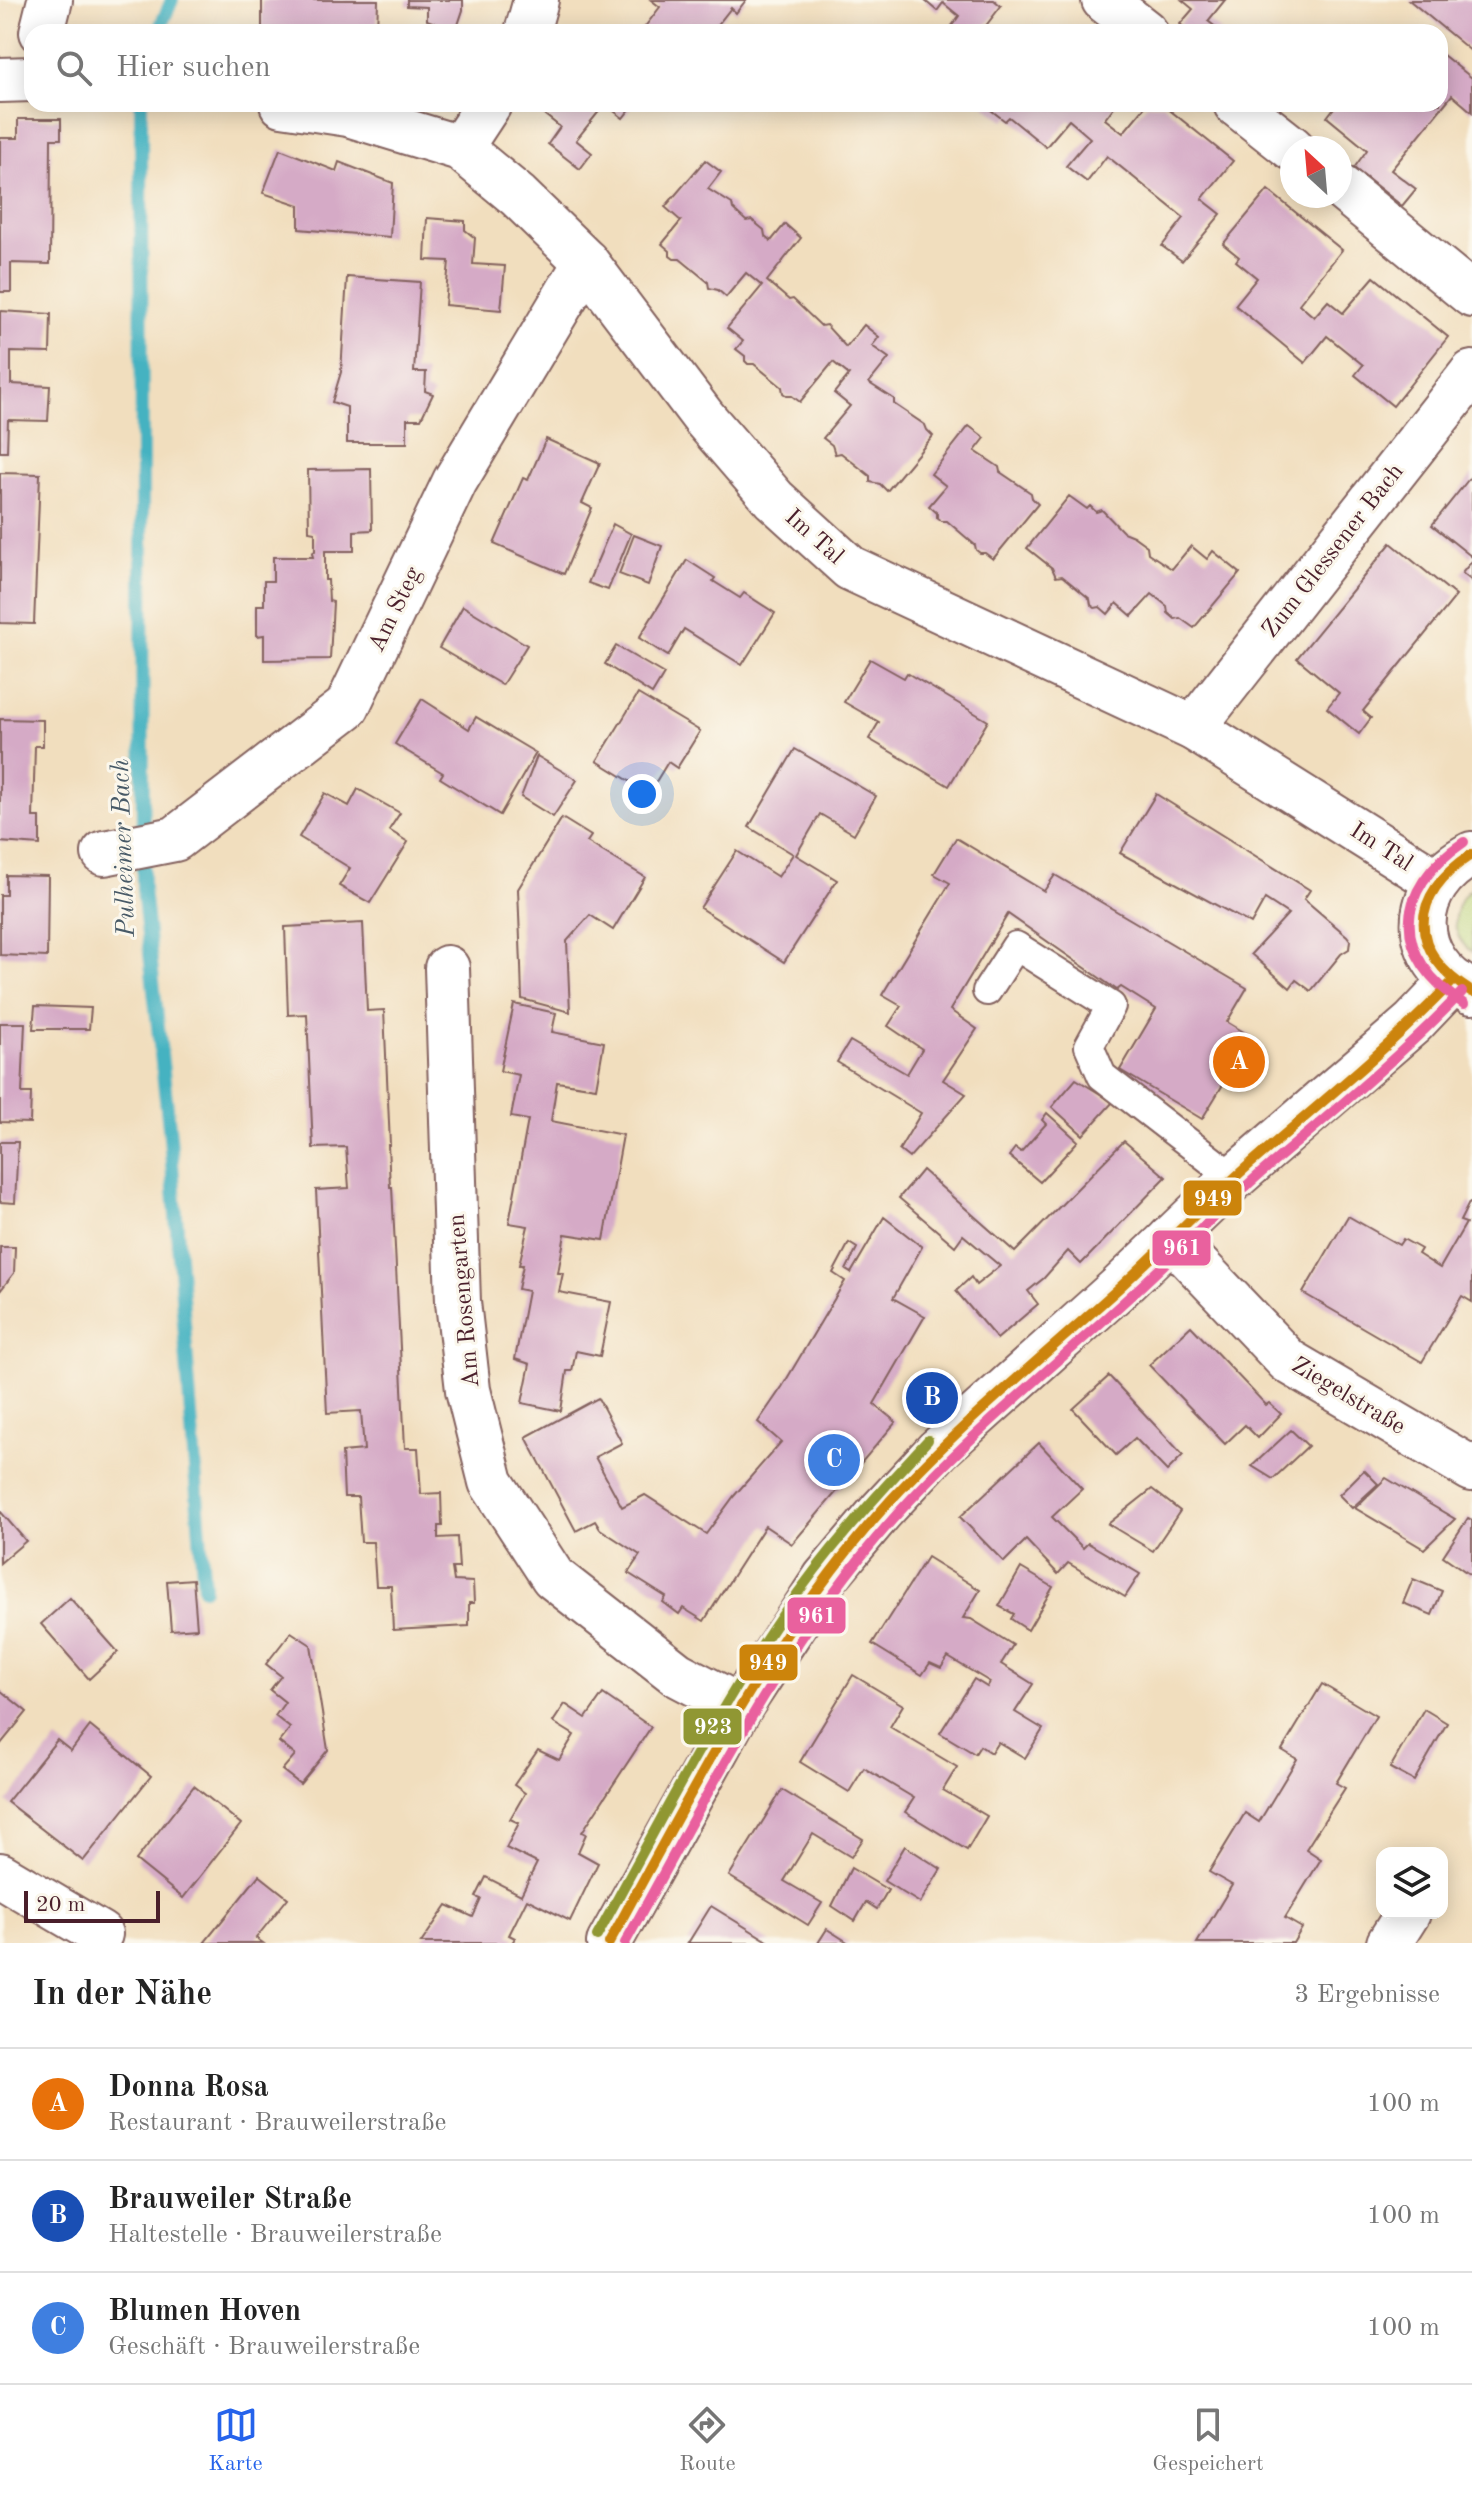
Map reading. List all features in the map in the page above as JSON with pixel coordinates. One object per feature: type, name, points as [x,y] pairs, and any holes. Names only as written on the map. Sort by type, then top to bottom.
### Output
[{"type":"street","points":[[44,24],[50,0]]},
{"type":"street","points":[[529,24],[536,0]]},
{"type":"street","points":[[1104,0],[1135,24]]},
{"type":"street","name":"Im Tal","points":[[335,112],[460,148],[518,196],[586,262],[714,430],[774,499],[850,568],[1193,728],[1436,881]]},
{"type":"street","points":[[460,148],[484,112]]},
{"type":"street","points":[[1246,112],[1280,139]]},
{"type":"street","points":[[1352,197],[1472,295]]},
{"type":"street","name":"Am Steg","points":[[104,853],[175,839],[347,707],[455,481],[586,262]]},
{"type":"street","name":"Zum Glessener Bach","points":[[1193,728],[1472,373]]},
{"type":"street","points":[[609,1943],[740,1707],[825,1578],[881,1511],[938,1450],[1234,1178],[1413,1023],[1462,987],[1437,966],[1426,945],[1423,923],[1426,901],[1436,881],[1453,863],[1472,854]]},
{"type":"street","name":"Am Rosengarten","points":[[447,968],[458,1302],[468,1390],[491,1482],[553,1577],[677,1674],[740,1707]]},
{"type":"street","name":"Ziegelstraße","points":[[1171,1238],[1288,1361],[1472,1469]]},
{"type":"street","points":[[0,1875],[100,1934]]},
{"type":"street","points":[[1389,1943],[1404,1919]]},
{"type":"lane","points":[[987,991],[1016,946],[1111,1006],[1089,1046],[1102,1076],[1234,1178]]},
{"type":"green space","points":[[1472,888],[1472,952],[1459,937],[1455,920],[1459,903]]},
{"type":"building","points":[[262,0],[378,0],[377,24],[262,24]]},
{"type":"building","points":[[407,0],[463,0],[458,24],[438,24],[427,20],[427,7],[407,6]]},
{"type":"building","points":[[651,0],[746,0],[736,13],[731,8],[718,24],[647,24],[660,7]]},
{"type":"building","points":[[924,0],[994,0],[1001,6],[987,24],[953,24],[959,16],[943,3],[937,11]]},
{"type":"building","points":[[1182,0],[1225,0],[1208,21],[1212,24],[1180,24],[1193,9]]},
{"type":"building","points":[[1409,0],[1472,0],[1472,52],[1448,32],[1448,24],[1438,24]]},
{"type":"building","points":[[1448,59],[1472,78],[1472,112],[1452,95],[1448,100]]},
{"type":"building","points":[[541,112],[599,112],[576,140],[592,153],[580,169],[548,144],[560,127]]},
{"type":"building","points":[[993,112],[1110,112],[1105,119],[1123,133],[1140,112],[1172,112],[1233,161],[1202,199],[1221,214],[1182,261],[1162,246],[1184,218],[1107,156],[1087,182],[1066,166],[1090,138],[1069,120],[1046,147],[1009,117],[1005,121]]},
{"type":"building","points":[[1331,112],[1438,112],[1391,170],[1416,189],[1402,206],[1354,168],[1367,150],[1327,117]]},
{"type":"building","points":[[18,119],[61,119],[61,139],[51,139],[50,264],[11,263],[11,292],[0,292],[0,138],[18,138]]},
{"type":"building","points":[[280,149],[336,171],[339,162],[393,183],[390,237],[299,229],[299,205],[263,193]]},
{"type":"building","points":[[705,160],[721,172],[708,189],[732,204],[733,209],[746,221],[752,220],[771,241],[785,224],[801,238],[767,281],[789,300],[793,299],[821,326],[826,325],[846,347],[864,325],[879,337],[872,346],[889,358],[869,383],[894,399],[894,404],[925,425],[933,436],[887,491],[880,484],[870,482],[870,476],[841,453],[835,454],[832,445],[823,438],[850,406],[834,393],[849,375],[833,362],[800,402],[787,396],[782,387],[754,364],[745,361],[745,356],[736,349],[743,341],[727,328],[762,286],[746,273],[726,297],[718,290],[709,288],[708,282],[680,259],[670,256],[670,251],[662,244],[681,221],[665,207]]},
{"type":"building","points":[[1268,190],[1280,200],[1280,208],[1290,208],[1342,250],[1299,304],[1314,317],[1328,301],[1343,313],[1374,277],[1448,337],[1393,406],[1355,375],[1363,365],[1327,336],[1305,363],[1235,305],[1257,278],[1236,261],[1239,257],[1223,244]]},
{"type":"building","points":[[427,218],[465,221],[465,230],[475,238],[473,264],[505,266],[501,310],[445,305],[449,261],[425,260]]},
{"type":"building","points":[[347,277],[420,282],[414,372],[426,372],[425,391],[433,394],[421,419],[407,419],[407,443],[347,443],[347,407],[332,402],[341,372]]},
{"type":"building","points":[[0,311],[51,314],[50,353],[11,352],[11,384],[50,386],[48,421],[8,420],[7,452],[0,452]]},
{"type":"building","points":[[969,426],[985,438],[975,451],[1031,493],[1038,504],[993,559],[976,550],[975,545],[947,521],[937,518],[937,513],[929,506],[946,486],[931,474]]},
{"type":"building","points":[[546,439],[600,463],[582,503],[592,508],[564,574],[494,544],[523,478],[528,480]]},
{"type":"building","points":[[371,469],[372,530],[354,531],[354,551],[325,551],[325,580],[328,580],[329,601],[333,602],[330,659],[264,660],[264,635],[257,636],[257,605],[264,605],[264,581],[273,581],[273,557],[313,557],[315,551],[315,532],[309,531],[308,470]]},
{"type":"building","points":[[0,473],[40,474],[34,624],[0,623]]},
{"type":"building","points":[[1472,475],[1472,557],[1432,525]]},
{"type":"building","points":[[1069,496],[1087,509],[1090,506],[1096,512],[1102,510],[1123,532],[1147,546],[1148,553],[1172,569],[1191,546],[1207,559],[1213,551],[1240,573],[1194,628],[1180,618],[1175,619],[1168,613],[1167,606],[1152,594],[1132,616],[1117,603],[1108,614],[1100,607],[1091,605],[1090,599],[1062,576],[1056,577],[1052,568],[1027,548]]},
{"type":"building","points":[[613,524],[631,534],[608,590],[588,583]]},
{"type":"building","points":[[634,535],[662,546],[648,585],[619,574]]},
{"type":"building","points":[[1391,543],[1456,596],[1363,711],[1371,718],[1359,734],[1327,708],[1339,693],[1297,658]]},
{"type":"building","points":[[687,560],[740,598],[744,593],[775,613],[742,665],[684,629],[668,656],[639,638]]},
{"type":"building","points":[[1472,561],[1472,581],[1462,573]]},
{"type":"building","points":[[463,606],[527,645],[502,685],[439,648]]},
{"type":"building","points":[[616,646],[664,674],[652,694],[605,664]]},
{"type":"building","points":[[870,659],[904,678],[907,673],[988,721],[949,786],[869,739],[879,722],[844,702]]},
{"type":"building","points":[[638,694],[700,731],[677,768],[668,762],[649,793],[597,761]]},
{"type":"building","points":[[422,699],[469,729],[476,717],[536,753],[500,815],[440,778],[443,773],[395,744]]},
{"type":"building","points":[[0,719],[43,720],[43,746],[35,746],[33,817],[40,817],[40,845],[0,842]]},
{"type":"building","points":[[795,749],[876,796],[854,834],[820,814],[796,855],[837,880],[784,962],[700,908],[737,851],[778,877],[793,854],[749,827]]},
{"type":"building","points":[[537,756],[577,780],[553,817],[521,797]]},
{"type":"building","points":[[358,789],[400,813],[389,830],[408,842],[370,903],[339,886],[350,868],[299,837],[325,793],[349,806]]},
{"type":"building","points":[[1156,794],[1310,890],[1304,899],[1347,936],[1349,949],[1341,954],[1311,991],[1296,980],[1290,988],[1251,954],[1288,914],[1265,899],[1251,924],[1120,853]]},
{"type":"building","points":[[562,818],[591,836],[587,842],[645,877],[613,930],[590,915],[567,941],[570,1012],[522,999],[518,889]]},
{"type":"building","points":[[956,838],[1044,891],[1055,875],[1247,988],[1227,1022],[1252,1037],[1202,1119],[1120,1070],[1156,1009],[1121,987],[1117,990],[1008,914],[950,1010],[977,1029],[943,1080],[966,1094],[909,1158],[899,1150],[921,1113],[837,1062],[850,1041],[907,1074],[922,1049],[888,1026],[901,1006],[882,995],[950,883],[934,874]]},
{"type":"building","points":[[6,875],[48,876],[47,957],[0,955],[0,895],[6,895]]},
{"type":"building","points":[[363,923],[367,1011],[384,1010],[390,1187],[405,1448],[418,1448],[421,1494],[441,1493],[442,1526],[438,1526],[438,1538],[457,1537],[459,1568],[452,1568],[454,1581],[473,1582],[474,1603],[469,1603],[469,1626],[393,1630],[391,1586],[376,1586],[373,1542],[361,1542],[358,1497],[344,1497],[342,1452],[364,1450],[361,1411],[327,1413],[316,1190],[349,1188],[346,1147],[313,1148],[307,1014],[288,1015],[285,927]]},
{"type":"building","points":[[514,1004],[556,1013],[552,1032],[604,1042],[596,1088],[557,1082],[551,1121],[623,1135],[604,1240],[565,1234],[558,1273],[563,1273],[559,1292],[611,1302],[600,1356],[576,1351],[572,1371],[567,1371],[561,1411],[522,1403],[530,1364],[515,1359],[528,1291],[518,1289],[523,1265],[519,1265],[528,1226],[509,1223],[528,1120],[511,1117],[519,1075],[500,1071]]},
{"type":"building","points":[[35,1006],[91,1008],[89,1029],[33,1029]]},
{"type":"building","points":[[0,1023],[25,1023],[22,1093],[31,1093],[30,1123],[0,1122]]},
{"type":"building","points":[[1076,1079],[1113,1102],[1083,1135],[1052,1107]]},
{"type":"building","points":[[1047,1113],[1078,1141],[1040,1182],[1009,1156],[1015,1148],[1021,1152],[1046,1124],[1042,1120]]},
{"type":"building","points":[[1124,1141],[1166,1177],[1081,1264],[1068,1251],[1028,1291],[1038,1304],[997,1339],[956,1291],[971,1277],[976,1285],[1000,1266],[963,1235],[955,1246],[899,1198],[922,1170],[1015,1252]]},
{"type":"building","points":[[0,1142],[18,1142],[15,1203],[0,1202]]},
{"type":"building","points":[[1469,1203],[1472,1204],[1472,1302],[1462,1296],[1422,1362],[1303,1293],[1348,1216],[1399,1245],[1403,1239],[1421,1249],[1418,1254],[1440,1268],[1466,1223],[1460,1221]]},
{"type":"building","points":[[884,1217],[922,1247],[893,1298],[925,1316],[874,1404],[896,1422],[792,1544],[765,1526],[704,1621],[683,1608],[679,1614],[663,1602],[666,1597],[628,1573],[640,1555],[600,1529],[595,1521],[576,1531],[526,1437],[598,1398],[622,1443],[595,1457],[622,1507],[645,1495],[706,1534],[781,1442],[758,1422],[845,1281],[833,1273],[849,1243],[857,1248],[846,1270],[851,1273]]},
{"type":"building","points":[[0,1247],[15,1247],[14,1273],[0,1291]]},
{"type":"building","points":[[1191,1326],[1266,1405],[1269,1403],[1281,1414],[1258,1438],[1245,1425],[1225,1444],[1149,1365]]},
{"type":"building","points":[[1109,1376],[1183,1455],[1167,1471],[1135,1438],[1116,1455],[1073,1409]]},
{"type":"building","points":[[1291,1430],[1308,1446],[1273,1479],[1252,1466]]},
{"type":"building","points":[[1039,1443],[1082,1489],[1052,1517],[1083,1548],[1088,1543],[1140,1574],[1125,1597],[1068,1563],[1058,1574],[1026,1540],[1004,1562],[960,1517]]},
{"type":"building","points":[[1364,1470],[1378,1484],[1352,1508],[1339,1495]]},
{"type":"building","points":[[1386,1478],[1455,1519],[1424,1549],[1355,1508]]},
{"type":"building","points":[[1152,1489],[1180,1511],[1153,1551],[1108,1524]]},
{"type":"building","points":[[0,1511],[26,1541],[0,1563]]},
{"type":"building","points":[[1468,1518],[1472,1520],[1472,1576],[1443,1556]]},
{"type":"building","points":[[927,1557],[980,1590],[963,1618],[971,1619],[1013,1645],[1001,1664],[1033,1684],[1015,1712],[1043,1729],[1025,1758],[998,1742],[991,1753],[980,1746],[975,1754],[940,1733],[974,1679],[987,1687],[990,1682],[948,1657],[941,1668],[930,1663],[922,1675],[872,1644]]},
{"type":"building","points":[[1021,1568],[1053,1587],[1028,1630],[1011,1619],[1014,1614],[999,1606]]},
{"type":"building","points":[[193,1579],[197,1628],[171,1630],[167,1581]]},
{"type":"building","points":[[1413,1579],[1442,1591],[1432,1615],[1403,1603]]},
{"type":"building","points":[[70,1598],[118,1652],[89,1679],[41,1624]]},
{"type":"building","points":[[291,1632],[311,1645],[328,1750],[300,1784],[282,1770],[295,1755],[279,1742],[290,1728],[275,1716],[285,1702],[270,1690],[281,1676],[266,1664]]},
{"type":"building","points":[[853,1675],[903,1705],[890,1727],[957,1767],[943,1790],[987,1816],[967,1850],[905,1812],[914,1798],[864,1768],[849,1792],[800,1762]]},
{"type":"building","points":[[1322,1684],[1376,1716],[1336,1783],[1345,1788],[1306,1849],[1321,1859],[1285,1918],[1302,1928],[1293,1943],[1197,1943],[1232,1885],[1209,1872],[1245,1813],[1259,1822],[1297,1759],[1282,1750]]},
{"type":"building","points":[[0,1690],[27,1712],[0,1745]]},
{"type":"building","points":[[603,1694],[651,1727],[582,1832],[586,1834],[578,1852],[598,1863],[570,1921],[527,1899],[509,1935],[515,1938],[512,1943],[421,1943],[447,1905],[473,1917],[481,1899],[476,1897],[486,1877],[521,1895],[537,1863],[506,1848],[519,1823],[510,1819],[525,1793],[514,1785],[538,1750],[559,1760],[574,1735],[553,1722],[565,1704],[586,1718]]},
{"type":"building","points":[[1424,1709],[1447,1723],[1414,1781],[1390,1768]]},
{"type":"building","points":[[90,1726],[151,1776],[83,1861],[7,1802],[57,1740],[71,1751]]},
{"type":"building","points":[[194,1786],[241,1824],[183,1898],[136,1860]]},
{"type":"building","points":[[782,1790],[863,1839],[851,1857],[813,1834],[784,1881],[822,1903],[808,1925],[729,1876]]},
{"type":"building","points":[[905,1846],[941,1869],[920,1903],[884,1881]]},
{"type":"building","points":[[851,1868],[888,1890],[877,1909],[866,1902],[855,1921],[832,1906]]},
{"type":"building","points":[[259,1875],[288,1898],[256,1938],[263,1943],[204,1943]]},
{"type":"building","points":[[711,1906],[771,1943],[688,1943]]},
{"type":"building","points":[[827,1929],[849,1943],[818,1943]]},
{"type":"waterway","name":"Pulheimer Bach","points":[[162,24],[172,0]]},
{"type":"waterway","name":"Pulheimer Bach","points":[[141,112],[143,889],[170,1136],[204,1588]]},
{"type":"transit line","name":"961","points":[[1464,842],[1440,861],[1423,881],[1413,902],[1410,923],[1413,945],[1423,966],[1440,986],[1464,1004]]},
{"type":"transit line","name":"949","points":[[1472,854],[1451,870],[1436,888],[1427,905],[1424,923],[1427,941],[1436,959],[1472,992]]},
{"type":"transit line","name":"949","points":[[609,1943],[701,1774],[767,1664],[802,1611],[881,1511],[967,1424],[1118,1289],[1233,1179],[1378,1053],[1452,982]]},
{"type":"transit line","name":"961","points":[[625,1943],[716,1778],[780,1671],[852,1568],[892,1520],[976,1434],[1245,1188],[1389,1062],[1462,992]]},
{"type":"transit line","name":"923","points":[[597,1936],[709,1732],[783,1614],[834,1546],[928,1440]]},
{"type":"place","name":"Donna Rosa","points":[[1239,1062]]},
{"type":"place","name":"Brauweiler Straße","points":[[932,1398]]},
{"type":"place","name":"Blumen Hoven","points":[[834,1460]]}]
